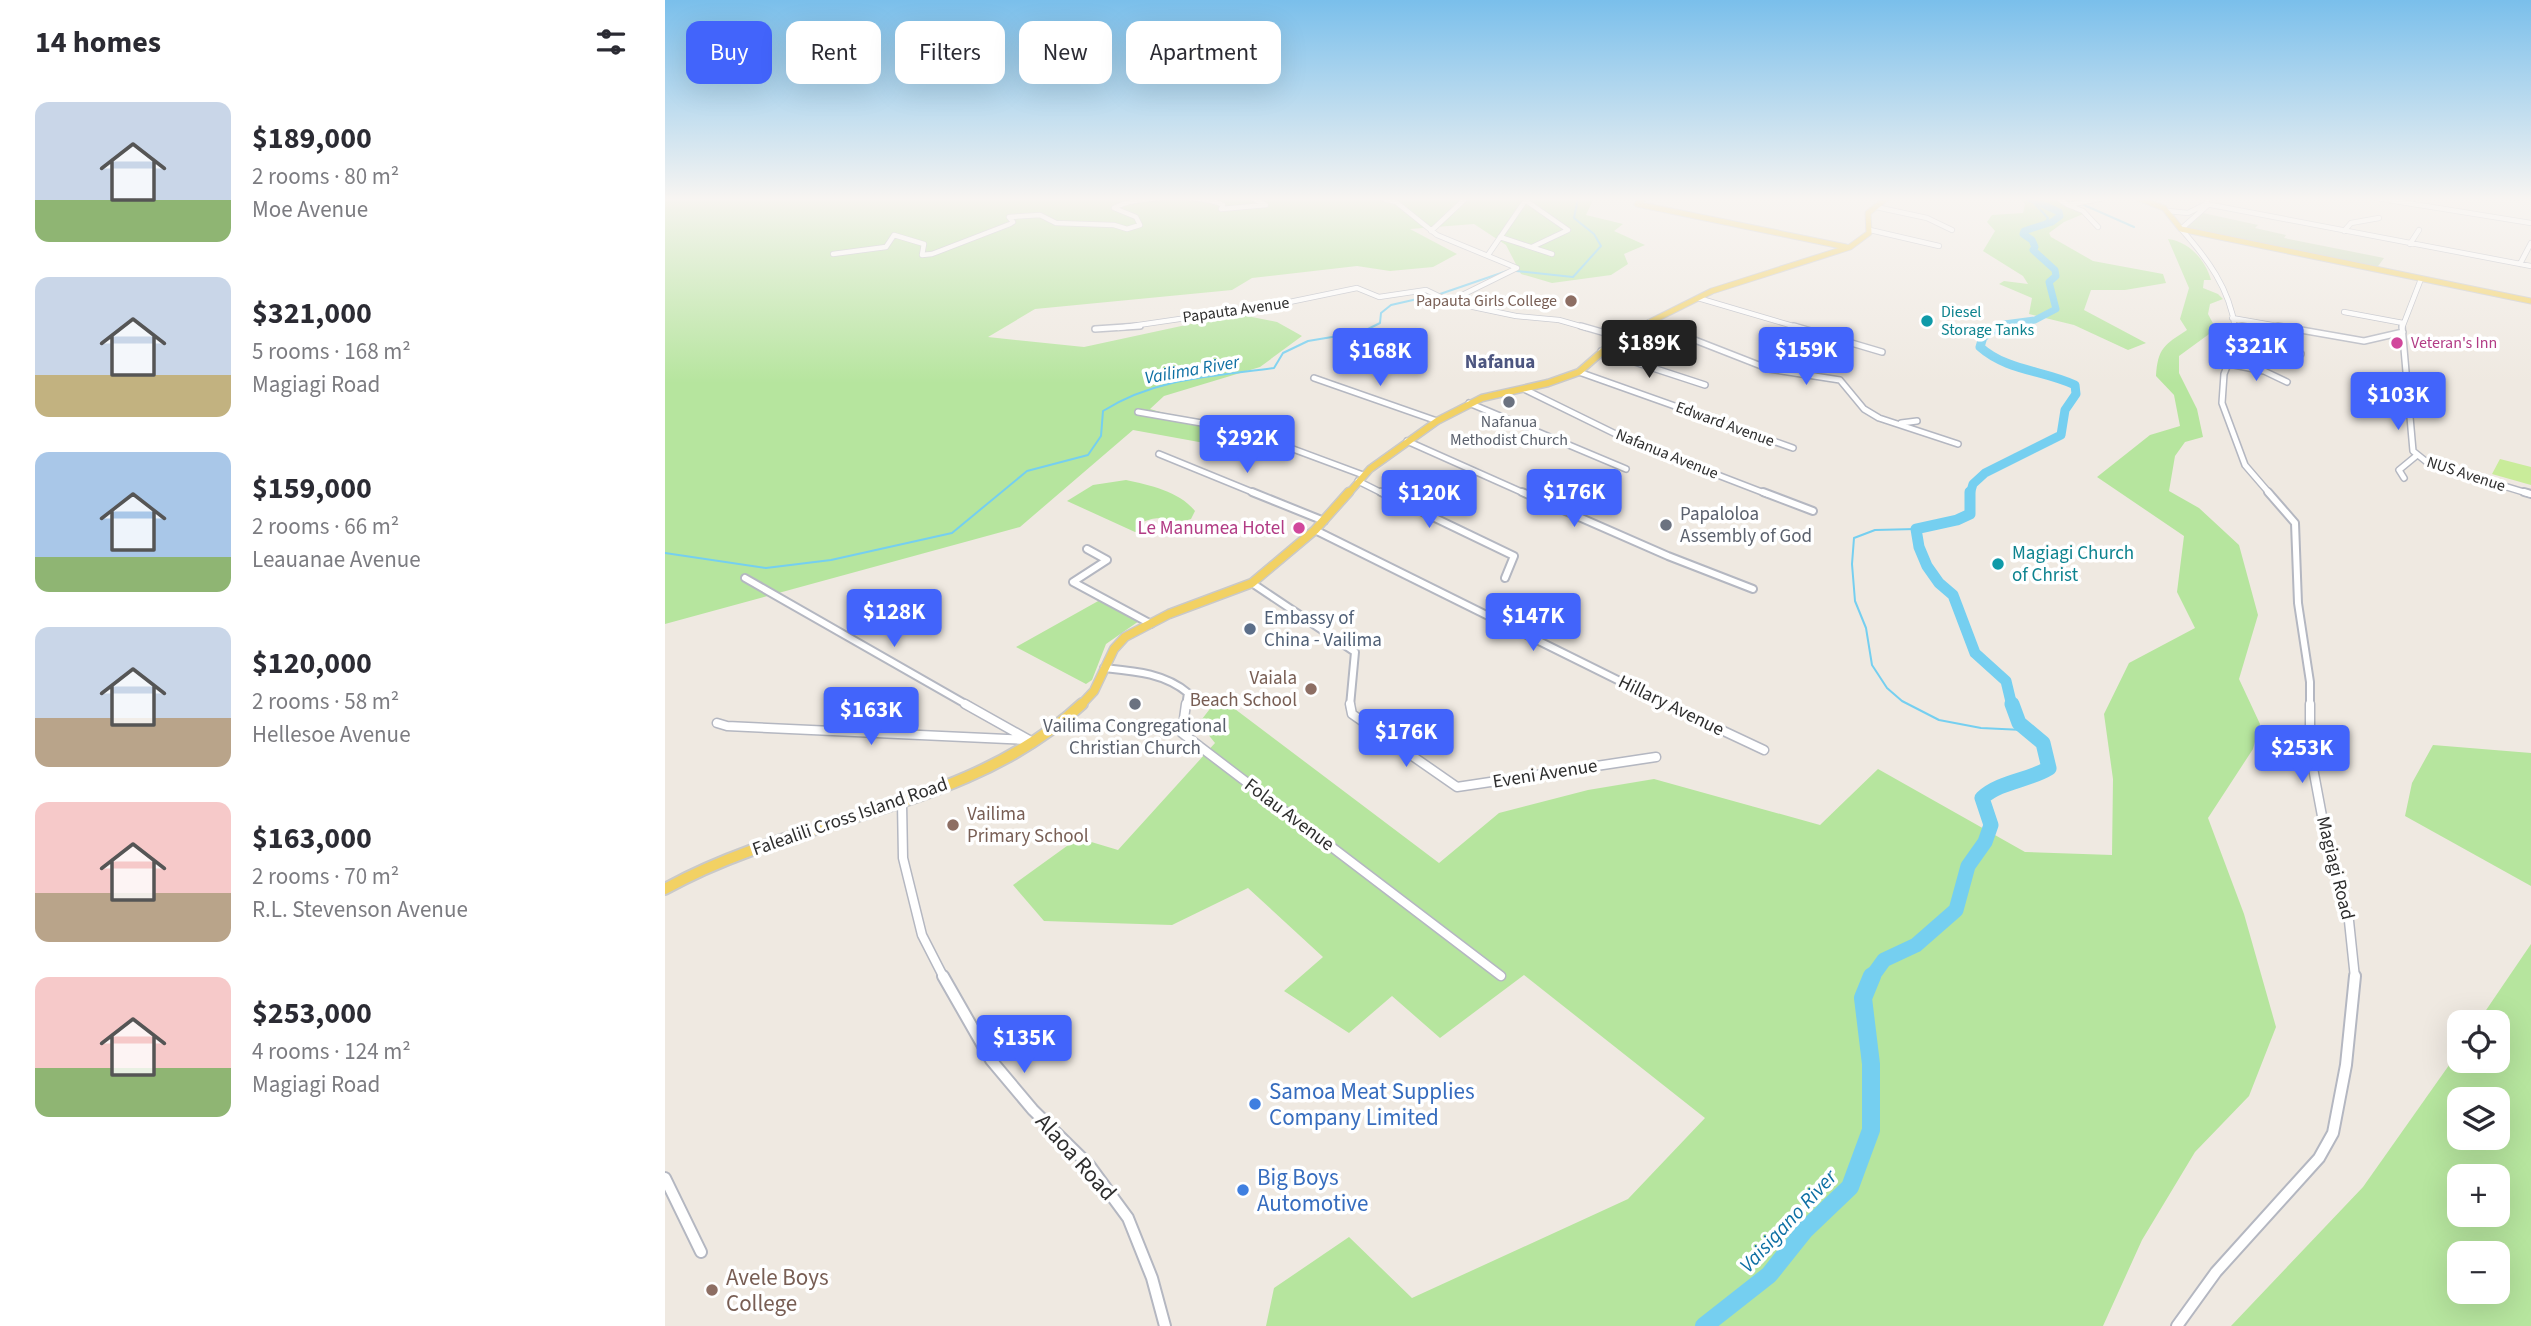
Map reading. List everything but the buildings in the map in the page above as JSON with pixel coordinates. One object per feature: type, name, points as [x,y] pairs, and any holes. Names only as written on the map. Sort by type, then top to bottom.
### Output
[{"type":"main road","name":"Falealili Cross Island Road","points":[[665,889],[694,873],[768,843],[902,803],[989,767],[1031,741],[1088,699],[1111,651],[1119,643],[1151,624],[1252,583],[1325,521],[1361,478],[1437,421],[1469,403],[1579,372],[1619,337],[1698,298],[1747,278],[1808,260]]},
{"type":"main road","points":[[2329,260],[2531,301]]},
{"type":"street","points":[[1450,301],[1517,268],[1498,260]]},
{"type":"street","points":[[2207,260],[2232,305],[2237,341],[2301,354]]},
{"type":"street","points":[[2498,260],[2531,266]]},
{"type":"street","points":[[2520,264],[2522,260]]},
{"type":"street","name":"NUS Avenue","points":[[2421,279],[2403,323],[2412,441],[2416,456],[2428,463],[2531,494]]},
{"type":"street","name":"Papauta Avenue","points":[[1095,329],[1135,327],[1220,311],[1275,306],[1350,289],[1363,290],[1379,297],[1426,289],[1450,301],[1516,316],[1559,320],[1619,337]]},
{"type":"street","points":[[1698,298],[1882,352]]},
{"type":"street","points":[[2344,312],[2403,323]]},
{"type":"street","points":[[2232,318],[2364,341],[2403,332]]},
{"type":"street","points":[[1649,322],[1769,369],[1840,380],[1848,385],[1856,402],[1868,412],[1958,444]]},
{"type":"street","name":"Magiagi Road","points":[[2177,1326],[2216,1272],[2319,1158],[2333,1133],[2346,1065],[2355,979],[2349,921],[2322,816],[2310,752],[2311,689],[2298,603],[2295,523],[2245,465],[2232,423],[2222,403],[2223,381],[2237,341]]},
{"type":"street","points":[[1601,351],[1705,385]]},
{"type":"street","points":[[2229,364],[2264,372],[2287,382]]},
{"type":"street","name":"Edward Avenue","points":[[1579,372],[1793,448]]},
{"type":"street","points":[[1314,378],[1437,421]]},
{"type":"street","name":"Nafanua Avenue","points":[[1524,389],[1632,442],[1813,511]]},
{"type":"street","points":[[1469,403],[1626,469]]},
{"type":"street","points":[[1138,412],[1242,430],[1361,478],[1514,556],[1505,578]]},
{"type":"street","points":[[1897,424],[1917,421]]},
{"type":"street","points":[[1407,441],[1655,550],[1753,589]]},
{"type":"street","points":[[1159,454],[1325,521]]},
{"type":"street","points":[[2404,478],[2399,470],[2416,456]]},
{"type":"street","name":"Hillary Avenue","points":[[1315,530],[1764,750]]},
{"type":"street","points":[[1087,549],[1107,560],[1073,582],[1151,624]]},
{"type":"street","points":[[745,578],[1031,741]]},
{"type":"street","name":"Eveni Avenue","points":[[1252,583],[1355,652],[1357,661],[1349,705],[1352,713],[1457,787],[1656,757]]},
{"type":"street","name":"Folau Avenue","points":[[1104,668],[1156,675],[1183,687],[1188,693],[1182,733],[1501,976]]},
{"type":"street","points":[[717,723],[727,726],[1031,741]]},
{"type":"street","name":"Alaoa Road","points":[[902,803],[903,858],[922,936],[936,964],[991,1060],[1033,1110],[1089,1166],[1128,1218],[1161,1304],[1165,1326]]},
{"type":"street","points":[[665,1178],[701,1252]]},
{"type":"green space","points":[[665,260],[1446,260],[1433,267],[1390,271],[1357,266],[1252,278],[1232,290],[1035,309],[988,337],[1084,347],[1237,314],[1277,322],[1302,336],[1260,367],[1164,396],[1150,409],[1267,443],[1254,452],[1133,430],[1020,527],[665,624]]},
{"type":"green space","points":[[1514,260],[1626,260],[1628,264],[1611,275],[1552,283],[1521,274]]},
{"type":"green space","points":[[1997,260],[2091,260],[2163,274],[2166,283],[2125,290],[2091,290],[2084,310],[2146,343],[2128,350],[2074,325],[2029,314],[2032,298],[1999,284],[2004,281],[2028,284],[2023,276]]},
{"type":"green space","points":[[2177,260],[2201,260],[2211,280],[2204,280],[2203,288],[2223,299],[2210,304],[2208,314],[2216,329],[2179,356],[2179,373],[2197,409],[2203,437],[2185,442],[2175,456],[2169,491],[2199,508],[2239,545],[2258,615],[2239,679],[2260,724],[2253,749],[2208,818],[2244,914],[2276,1027],[2249,1096],[2195,1152],[2142,1240],[2103,1326],[1266,1326],[1274,1288],[1349,1237],[1412,1298],[1628,1199],[1705,1118],[1524,975],[1440,1038],[1392,996],[1349,1033],[1284,991],[1323,957],[1248,888],[1172,925],[1044,921],[1013,885],[1078,838],[1118,850],[1215,743],[1199,723],[1219,697],[1439,863],[1499,813],[1588,790],[1654,779],[1820,825],[1878,769],[2025,852],[2112,855],[2113,779],[2104,714],[2129,663],[2195,628],[2177,592],[2184,536],[2097,477],[2150,435],[2180,426],[2174,395],[2156,376],[2158,359],[2164,348],[2187,330],[2180,319],[2189,288]]},
{"type":"green space","points":[[2334,260],[2383,260],[2376,269]]},
{"type":"green space","points":[[2500,459],[2531,467],[2531,485],[2492,474]]},
{"type":"green space","points":[[1126,480],[1173,494],[1195,511],[1191,519],[1177,521],[1156,518],[1141,523],[1141,531],[1135,532],[1067,501],[1093,485]]},
{"type":"green space","points":[[1100,600],[1139,621],[1106,644],[1092,680],[1086,684],[1016,647]]},
{"type":"green space","points":[[2433,745],[2531,753],[2531,886],[2405,816],[2412,783]]},
{"type":"green space","points":[[2531,944],[2531,1326],[2231,1326],[2363,1187],[2447,1068],[2447,1073],[2510,1073],[2510,1010],[2486,1010]]},
{"type":"waterway","name":"Vailima River","points":[[1516,271],[1573,277],[1588,260]]},
{"type":"waterway","name":"Vaisigano River","points":[[2001,326],[2035,320],[2056,309],[2049,282],[2056,276],[2055,270],[2044,260]]},
{"type":"waterway","name":"Vailima River","points":[[1440,294],[1507,271]]},
{"type":"waterway","name":"Vailima River","points":[[665,553],[766,568],[831,560],[952,533],[1027,471],[1088,455],[1101,436],[1103,411],[1123,400],[1143,391],[1185,380],[1274,368],[1283,353],[1308,341],[1362,332],[1380,323],[1381,313],[1391,305],[1435,295]]},
{"type":"waterway","name":"Vaisigano River","points":[[1970,494],[1973,484],[1985,473],[2061,435],[2065,410],[2076,394],[2075,385],[2013,366],[1980,347],[1983,337],[2001,326]]},
{"type":"waterway","name":"Vaisigano River","points":[[1970,494],[1970,514],[1957,520],[1916,529],[1919,547],[1927,566],[1939,583],[1953,595],[1975,653],[2006,681],[2012,706]]},
{"type":"waterway","points":[[1916,529],[1875,530],[1854,538],[1852,564],[1855,601],[1866,628],[1872,665],[1887,688],[1902,701],[1939,720],[1981,728],[2023,730]]},
{"type":"waterway","name":"Vaisigano River","points":[[1871,977],[1884,960],[1916,945],[1956,910],[1968,866],[1985,842],[1991,825],[1982,798],[1989,792],[2049,768],[2043,743],[2019,723],[2012,704]]},
{"type":"waterway","name":"Vaisigano River","points":[[1704,1326],[1769,1275],[1805,1230],[1850,1187],[1871,1130],[1871,1064],[1863,998],[1871,977]]},
{"type":"place","name":"Papauta Girls College","points":[[1571,301]]},
{"type":"place","name":"Diesel Storage Tanks","points":[[1927,321]]},
{"type":"place","name":"Veteran's Inn","points":[[2397,343]]},
{"type":"place","name":"Nafanua Methodist Church","points":[[1509,402]]},
{"type":"place","name":"Papaloloa Assembly of God","points":[[1666,525]]},
{"type":"place","name":"Le Manumea Hotel","points":[[1299,528]]},
{"type":"place","name":"Magiagi Church of Christ","points":[[1998,564]]},
{"type":"place","name":"Embassy of China - Vailima","points":[[1250,629]]},
{"type":"place","name":"Vaiala Beach School","points":[[1311,689]]},
{"type":"place","name":"Vailima Congregational Christian Church","points":[[1135,704]]},
{"type":"place","name":"Vailima Primary School","points":[[953,825]]},
{"type":"place","name":"Samoa Meat Supplies Company Limited","points":[[1255,1104]]},
{"type":"place","name":"Big Boys Automotive","points":[[1243,1190]]},
{"type":"place","name":"Avele Boys College","points":[[712,1290]]},
{"type":"district","name":"Nafanua","points":[[1500,362]]}]
